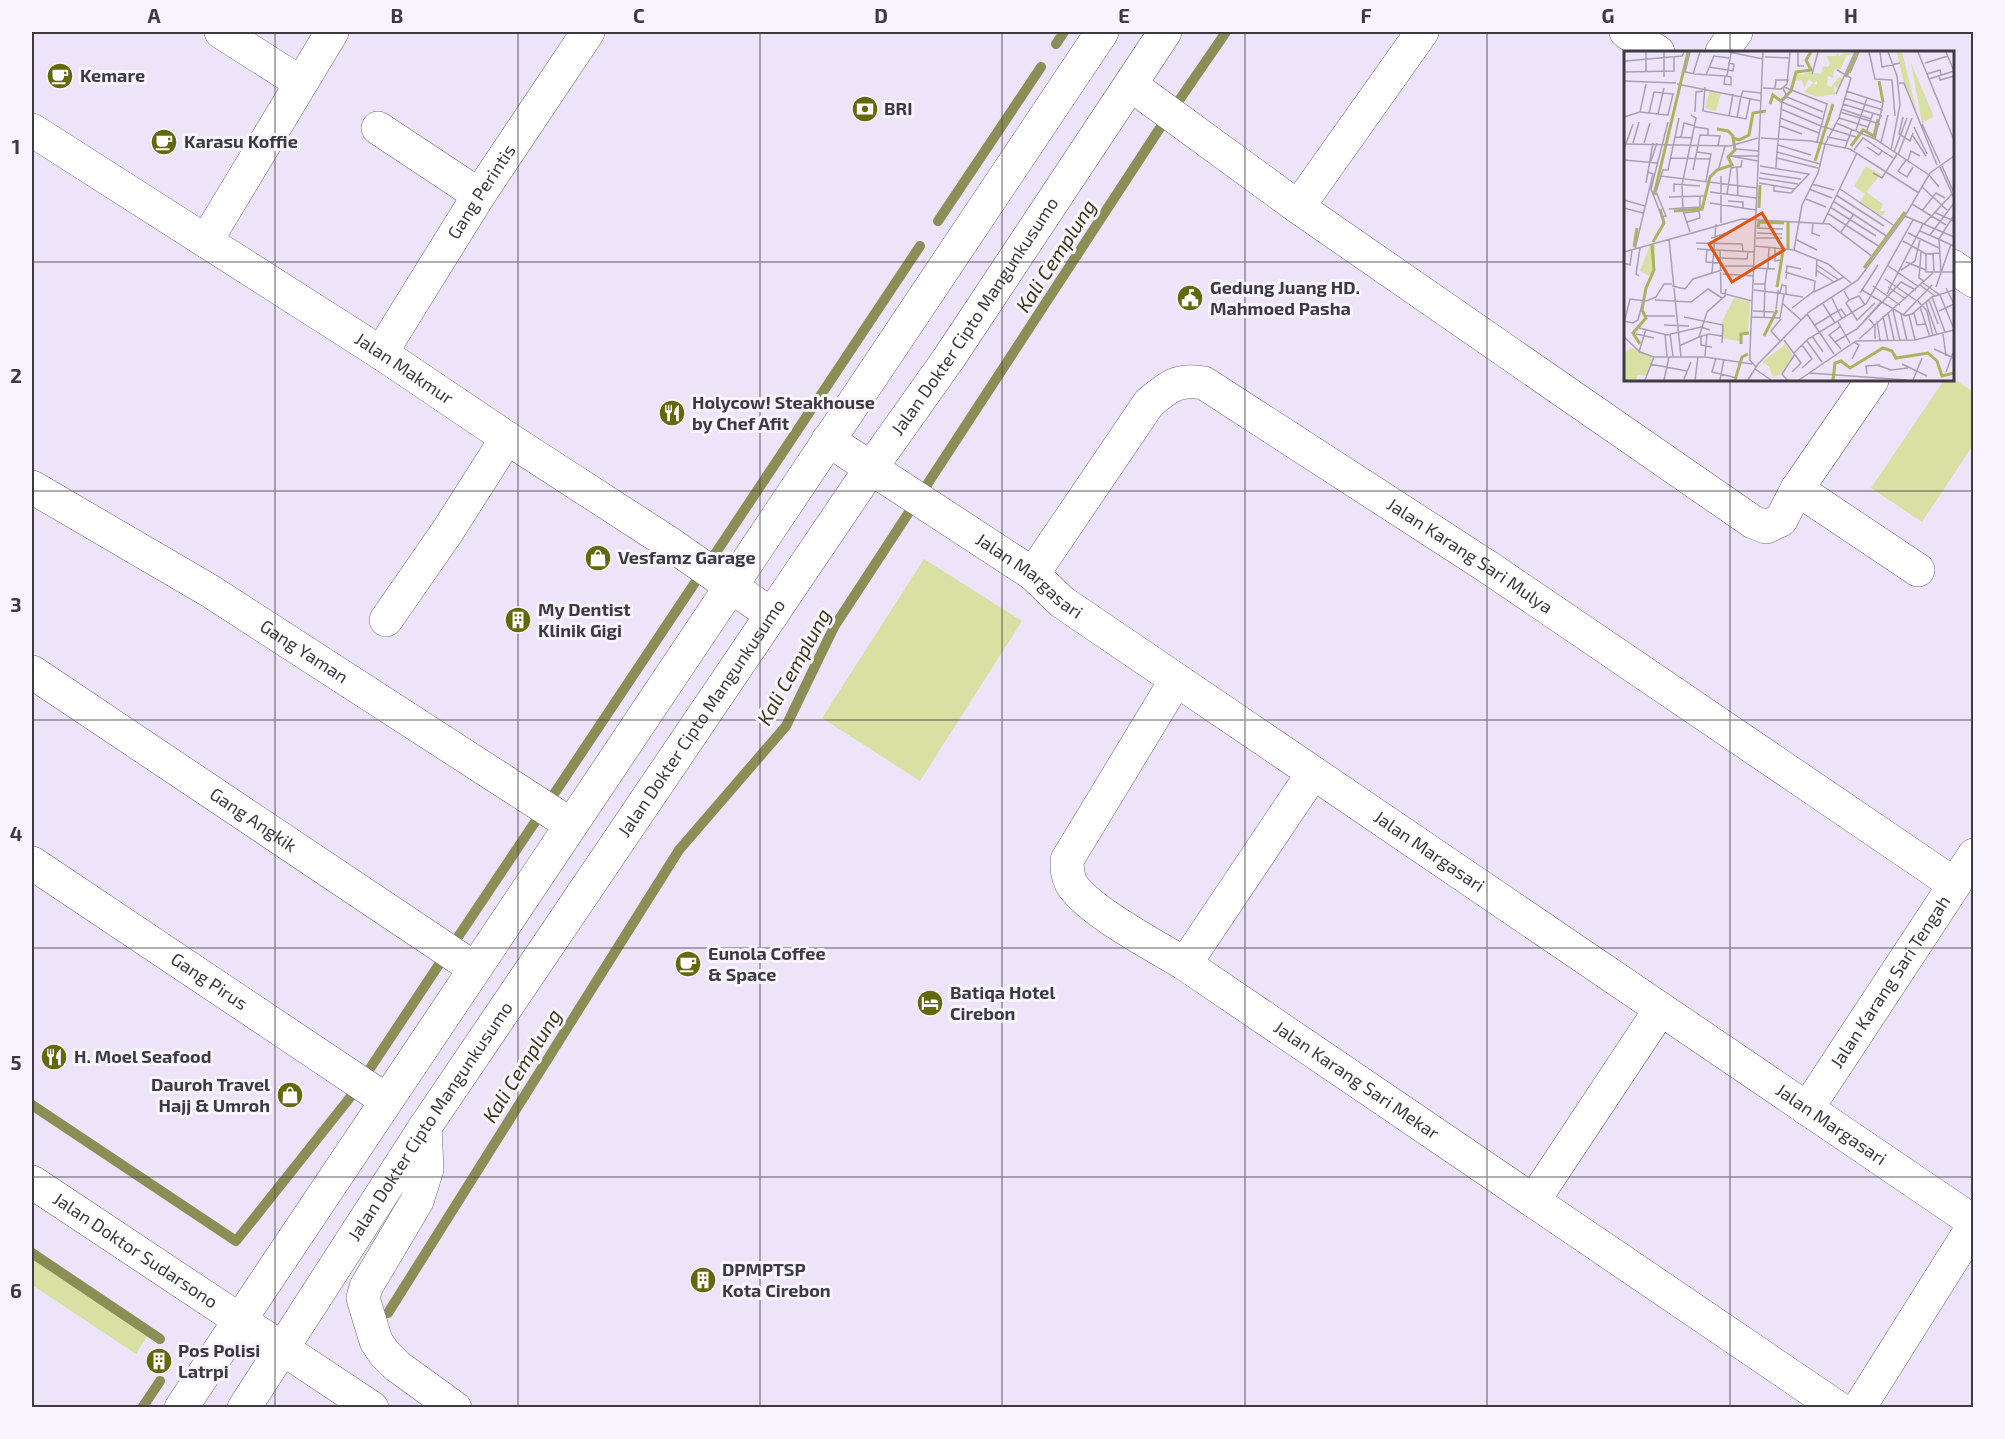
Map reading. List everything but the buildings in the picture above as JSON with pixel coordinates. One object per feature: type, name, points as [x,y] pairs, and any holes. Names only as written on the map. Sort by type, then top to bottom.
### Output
[{"type":"street","points":[[221,32],[301,82]]},
{"type":"street","points":[[206,241],[332,32]]},
{"type":"street","name":"Gang Perintis","points":[[381,353],[479,195],[588,32]]},
{"type":"street","points":[[181,1407],[1102,32]]},
{"type":"street","points":[[1298,207],[1422,32]]},
{"type":"street","points":[[1626,32],[1656,51]]},
{"type":"street","points":[[1723,51],[1736,32]]},
{"type":"street","name":"Jalan Dokter Cipto Mangunkusumo","points":[[244,1407],[425,1127],[772,615],[879,473],[949,358],[1143,93],[1156,35]]},
{"type":"street","points":[[1143,93],[1298,207],[1753,522],[1766,527],[1781,520],[1797,489],[1871,381]]},
{"type":"street","points":[[378,128],[479,195]]},
{"type":"street","name":"Jalan Makmur","points":[[32,130],[381,353],[669,543],[772,615]]},
{"type":"street","points":[[1954,267],[1974,281]]},
{"type":"street","name":"Jalan Karang Sari Mulya","points":[[1033,574],[1149,403],[1167,388],[1188,380],[1204,382],[1488,567],[1954,884]]},
{"type":"street","points":[[386,620],[453,524],[507,438]]},
{"type":"street","name":"Jalan Margasari","points":[[828,440],[1033,574],[1062,602],[1974,1223],[1859,1407]]},
{"type":"street","name":"Gang Yaman","points":[[32,487],[210,591],[570,824]]},
{"type":"street","points":[[1797,489],[1918,570]]},
{"type":"street","name":"Gang Angkik","points":[[32,672],[474,968]]},
{"type":"street","name":"Jalan Karang Sari Mekar","points":[[1176,680],[1067,860],[1071,884],[1087,902],[1185,964],[1838,1407]]},
{"type":"street","points":[[1185,964],[1313,773]]},
{"type":"street","name":"Jalan Karang Sari Tengah","points":[[1807,1109],[1974,855]]},
{"type":"street","name":"Gang Pirus","points":[[32,863],[386,1100]]},
{"type":"street","points":[[1534,1200],[1660,1010]]},
{"type":"street","points":[[425,1127],[427,1169],[417,1201],[366,1287],[363,1298],[376,1341],[384,1353],[397,1366],[455,1407]]},
{"type":"street","name":"Jalan Doktor Sudarsono","points":[[32,1182],[372,1407]]},
{"type":"green space","points":[[1954,379],[1973,392],[1973,445],[1922,522],[1871,488],[1943,381],[1954,381]]},
{"type":"green space","points":[[924,559],[1022,621],[920,781],[822,718]]},
{"type":"green space","points":[[32,1257],[148,1335],[136,1354],[32,1285]]},
{"type":"waterway","points":[[1056,44],[1064,32]]},
{"type":"waterway","name":"Kali Cemplung","points":[[388,1313],[679,850],[786,726],[834,627],[1158,131],[1226,32]]},
{"type":"waterway","points":[[938,221],[1041,67]]},
{"type":"waterway","points":[[713,557],[920,246]]},
{"type":"waterway","points":[[552,797],[702,572]]},
{"type":"waterway","points":[[454,943],[539,816]]},
{"type":"waterway","points":[[365,1076],[444,957]]},
{"type":"waterway","points":[[32,1105],[236,1241],[352,1095]]},
{"type":"waterway","points":[[32,1253],[160,1339]]},
{"type":"waterway","points":[[142,1408],[160,1381]]},
{"type":"place","name":"Kemare","points":[[60,76]]},
{"type":"place","name":"BRI","points":[[865,109]]},
{"type":"place","name":"Karasu Koffie","points":[[164,142]]},
{"type":"place","name":"Gedung Juang HD. Mahmoed Pasha","points":[[1190,298]]},
{"type":"place","name":"Holycow! Steakhouse by Chef Afit","points":[[672,413]]},
{"type":"place","name":"Vesfamz Garage","points":[[598,558]]},
{"type":"place","name":"My Dentist Klinik Gigi","points":[[518,620]]},
{"type":"place","name":"Eunola Coffee & Space","points":[[688,964]]},
{"type":"place","name":"Batiqa Hotel Cirebon","points":[[930,1003]]},
{"type":"place","name":"H. Moel Seafood","points":[[54,1057]]},
{"type":"place","name":"Dauroh Travel Hajj & Umroh","points":[[290,1095]]},
{"type":"place","name":"DPMPTSP Kota Cirebon","points":[[703,1280]]},
{"type":"place","name":"Pos Polisi Latrpi","points":[[159,1361]]}]
